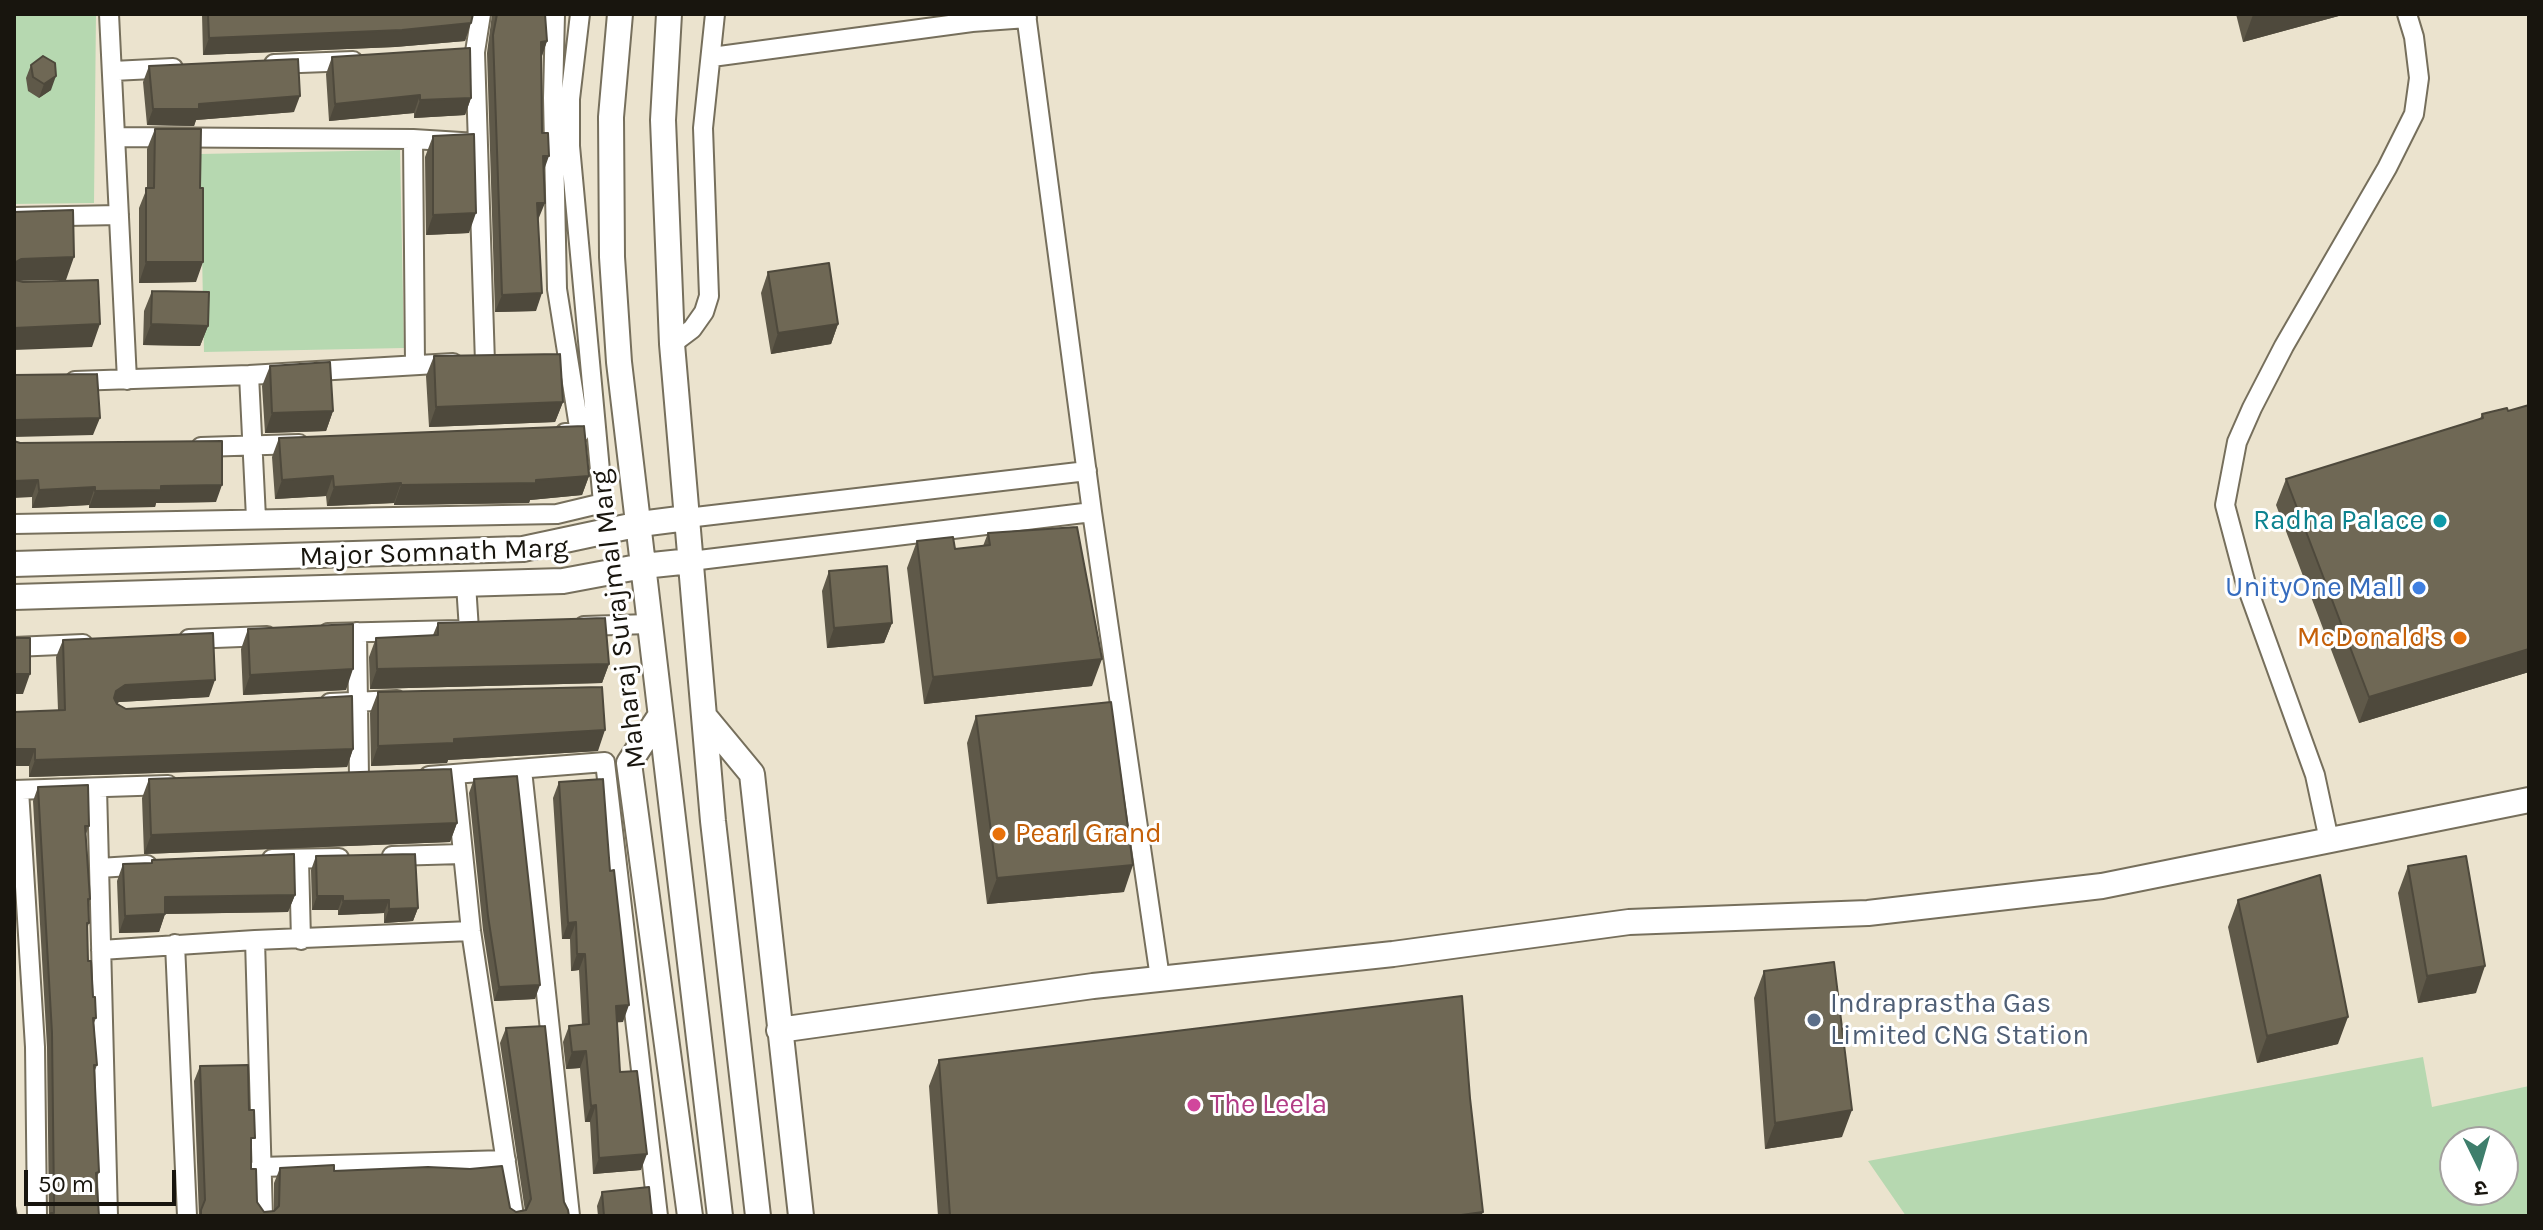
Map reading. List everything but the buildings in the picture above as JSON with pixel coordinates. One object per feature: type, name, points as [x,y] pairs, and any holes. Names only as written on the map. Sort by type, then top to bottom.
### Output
[{"type":"main road","name":"Maharaj Surajmal Marg","points":[[620,14],[611,117],[612,257],[619,362],[720,1216]]},
{"type":"main road","points":[[669,14],[663,120],[672,344],[713,821],[758,1216]]},
{"type":"main road","name":"Major Somnath Marg","points":[[14,564],[523,549],[640,524],[687,518]]},
{"type":"main road","name":"Major Somnath Marg","points":[[14,597],[563,581],[643,566],[691,561]]},
{"type":"main road","points":[[660,716],[629,763],[690,1216]]},
{"type":"main road","points":[[704,716],[752,774],[801,1216]]},
{"type":"main road","points":[[779,1030],[1160,978],[1393,954],[1629,922],[1868,913],[2088,888],[2529,800]]},
{"type":"street","points":[[109,14],[119,215],[114,290],[127,380]]},
{"type":"street","points":[[56,381],[249,375],[492,362],[477,143],[467,53],[481,14]]},
{"type":"street","points":[[550,434],[580,433],[561,362],[553,98],[555,14]]},
{"type":"street","points":[[14,524],[557,514],[603,503],[570,146],[570,99],[580,14]]},
{"type":"street","points":[[672,344],[692,329],[704,312],[709,296],[703,128],[717,14]]},
{"type":"street","points":[[2329,840],[2315,775],[2246,584],[2225,505],[2237,442],[2252,408],[2284,346],[2387,168],[2414,114],[2419,78],[2414,37],[2407,14]]},
{"type":"street","points":[[712,57],[1026,16],[1092,512],[1160,978]]},
{"type":"street","points":[[254,65],[364,61]]},
{"type":"street","points":[[113,71],[191,68]]},
{"type":"street","points":[[115,137],[413,139],[477,143]]},
{"type":"street","points":[[413,139],[415,364]]},
{"type":"street","points":[[14,217],[119,215]]},
{"type":"street","points":[[249,375],[256,518]]},
{"type":"street","points":[[188,447],[312,443]]},
{"type":"street","name":"Major Somnath Marg","points":[[687,518],[1087,471]]},
{"type":"street","name":"Major Somnath Marg","points":[[691,561],[1092,512]]},
{"type":"street","points":[[310,634],[476,630],[466,584]]},
{"type":"street","points":[[559,627],[649,624]]},
{"type":"street","points":[[357,632],[358,778]]},
{"type":"street","points":[[170,640],[279,635]]},
{"type":"street","points":[[14,647],[108,643]]},
{"type":"street","points":[[312,704],[418,700]]},
{"type":"street","points":[[414,776],[605,762],[658,1216]]},
{"type":"street","points":[[522,770],[570,1216]]},
{"type":"street","points":[[455,775],[471,931],[514,1216]]},
{"type":"street","points":[[37,1216],[35,1047],[16,790],[190,784]]},
{"type":"street","points":[[97,788],[108,1216]]},
{"type":"street","points":[[259,859],[462,854]]},
{"type":"street","points":[[299,859],[301,940]]},
{"type":"street","points":[[99,868],[172,864]]},
{"type":"street","points":[[101,950],[471,931]]},
{"type":"street","points":[[255,940],[263,1216]]},
{"type":"street","points":[[175,944],[187,1216]]},
{"type":"street","points":[[260,1167],[506,1160]]},
{"type":"green space","points":[[14,14],[96,14],[94,203],[14,204]]},
{"type":"green space","points":[[400,150],[404,348],[204,352],[200,154]]},
{"type":"green space","points":[[2423,1057],[2432,1107],[2529,1086],[2529,1216],[1906,1216],[1868,1161]]},
{"type":"place","name":"Radha Palace","points":[[2440,521]]},
{"type":"place","name":"UnityOne Mall","points":[[2419,588]]},
{"type":"place","name":"McDonald's","points":[[2460,638]]},
{"type":"place","name":"Pearl Grand","points":[[999,834]]},
{"type":"place","name":"Indraprastha Gas Limited CNG Station","points":[[1814,1020]]},
{"type":"place","name":"The Leela","points":[[1194,1105]]}]
